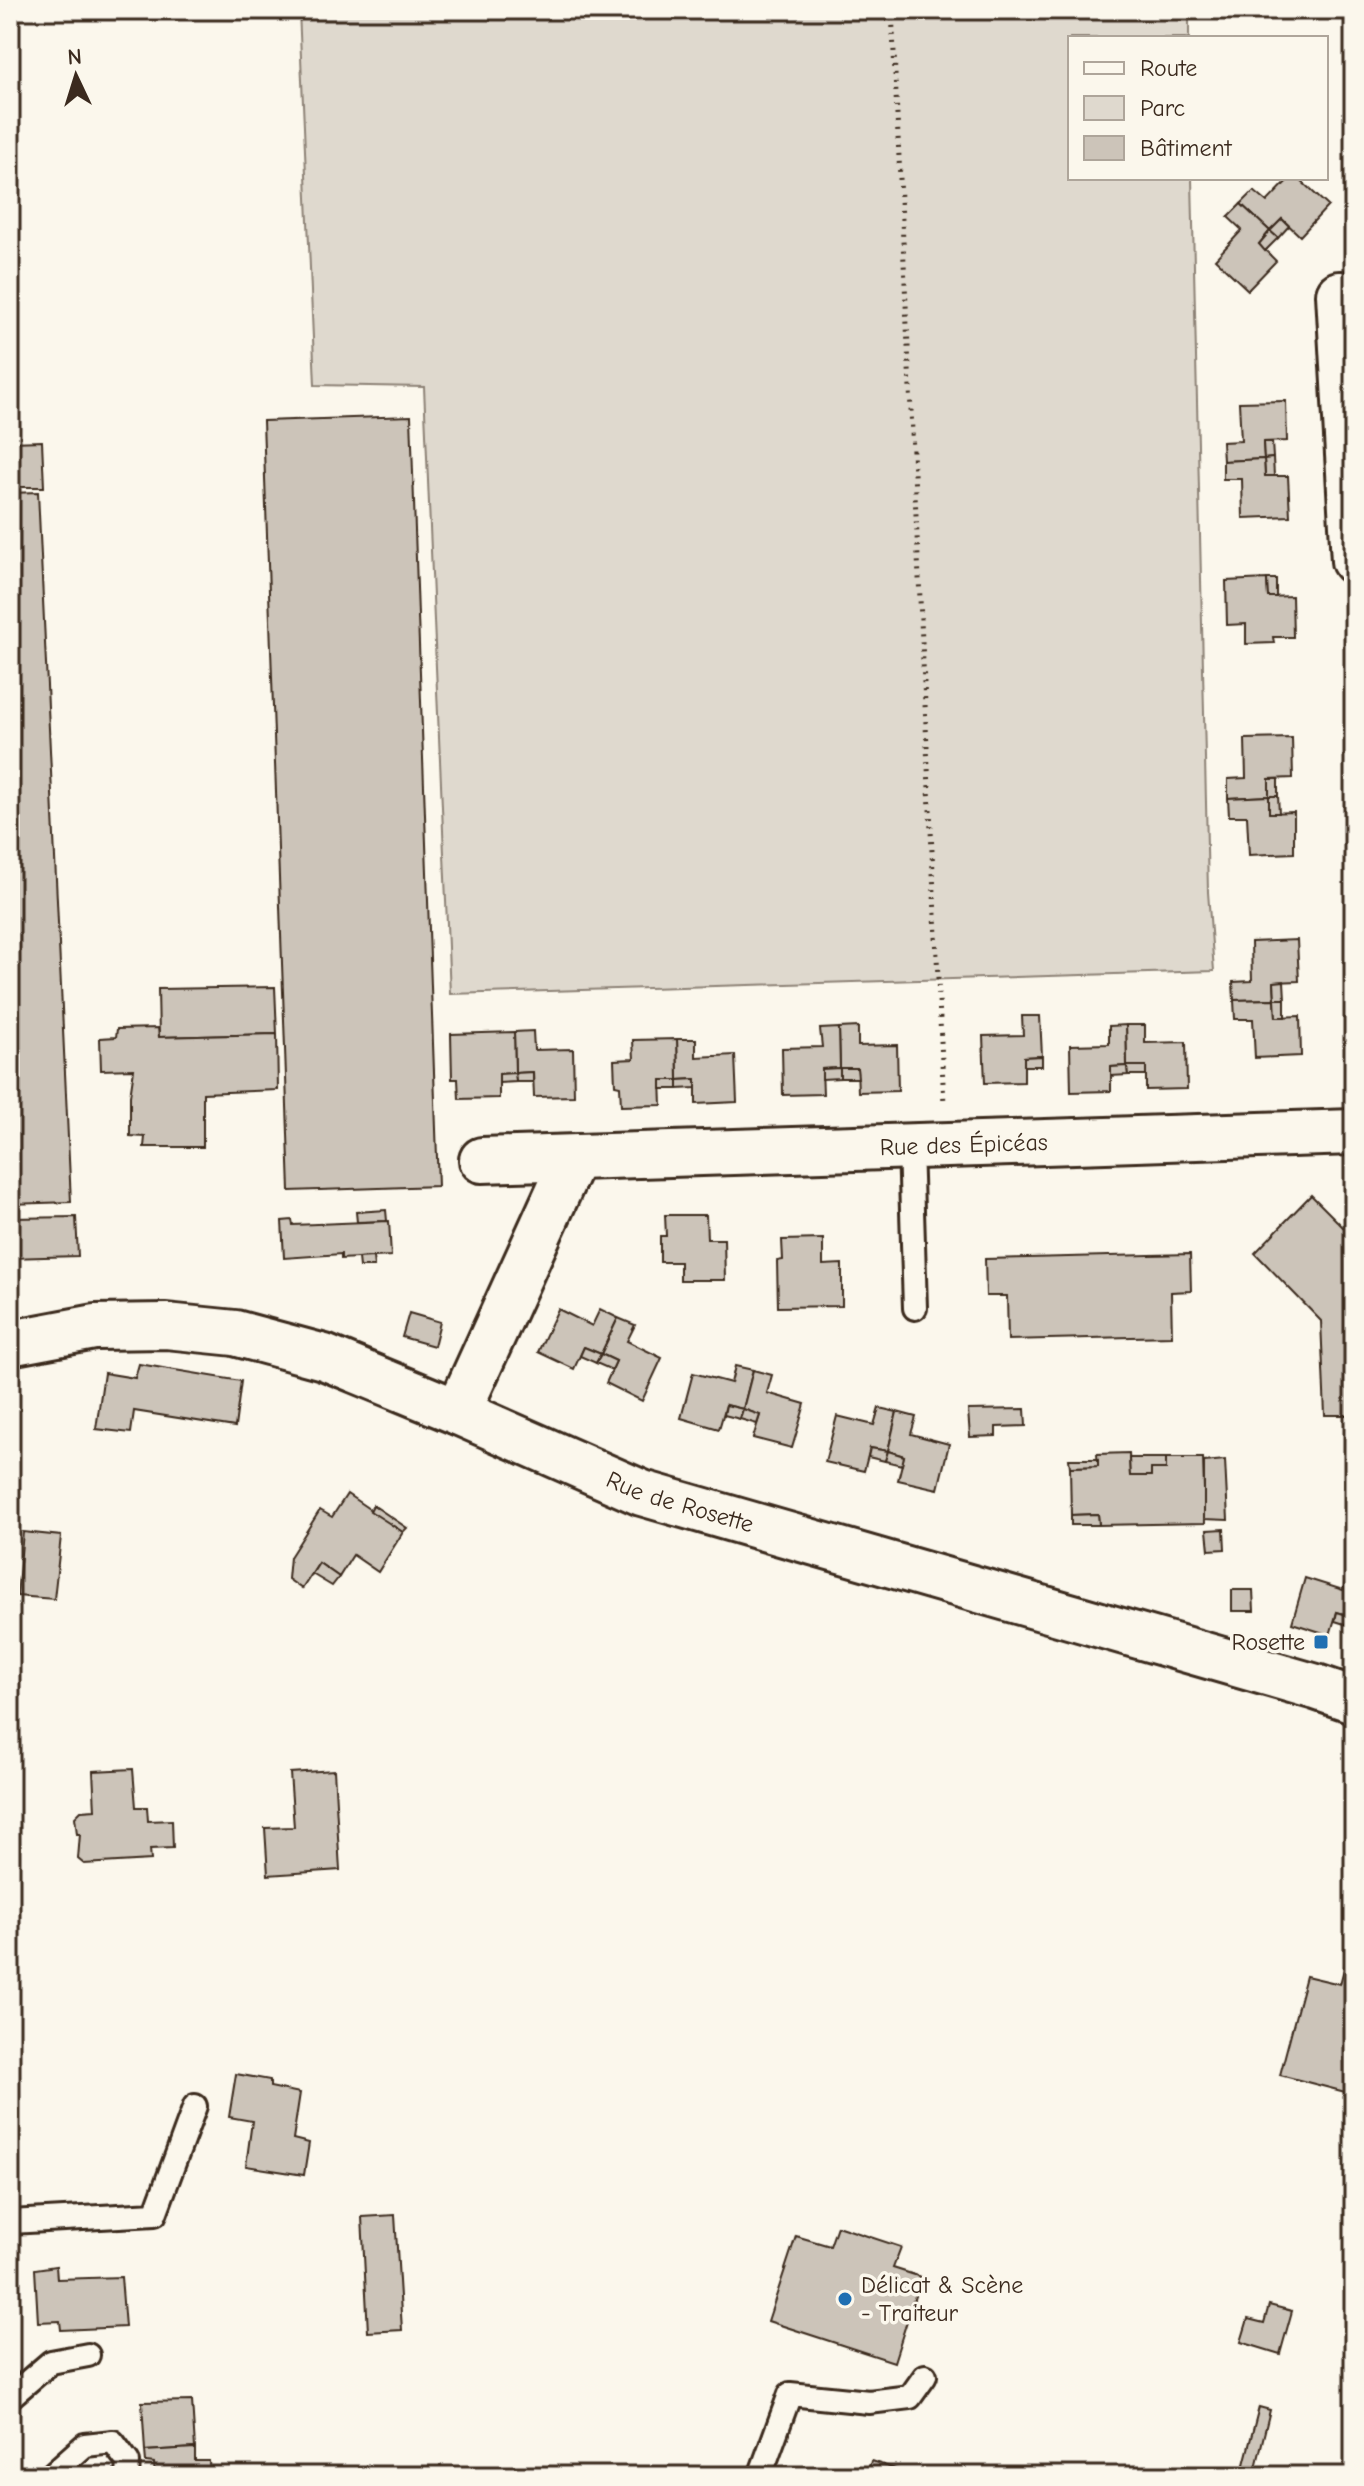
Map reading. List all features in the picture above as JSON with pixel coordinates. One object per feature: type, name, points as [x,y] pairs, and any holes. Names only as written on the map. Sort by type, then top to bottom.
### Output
[{"type":"street","points":[[1354,294],[1339,294],[1354,561]]},
{"type":"street","name":"Rue des Épicéas","points":[[482,1160],[1354,1132]]},
{"type":"street","points":[[458,1412],[573,1159]]},
{"type":"street","name":"Rue de Rosette","points":[[10,1343],[95,1327],[166,1326],[235,1333],[324,1357],[642,1493],[1354,1700]]},
{"type":"lane","points":[[915,1308],[928,1146]]},
{"type":"lane","points":[[10,2222],[155,2214],[195,2106]]},
{"type":"lane","points":[[10,2397],[51,2362],[88,2355]]},
{"type":"lane","points":[[760,2476],[790,2394],[869,2402],[910,2397],[925,2376]]},
{"type":"lane","points":[[50,2476],[85,2445],[113,2442],[128,2462],[127,2476]]},
{"type":"path","points":[[892,10],[928,1146]]},
{"type":"green space","points":[[299,10],[1354,10],[1354,13],[1189,12],[1189,36],[1068,36],[1068,180],[1192,180],[1208,892],[1214,971],[450,994],[424,387],[315,385]]},
{"type":"building","points":[[1288,180],[1300,180],[1328,206],[1300,236],[1282,219],[1270,231],[1241,204],[1254,191],[1267,202]]},
{"type":"building","points":[[1241,204],[1270,231],[1259,244],[1276,261],[1248,290],[1215,259],[1242,230],[1228,217]]},
{"type":"building","points":[[1282,219],[1289,226],[1278,238],[1270,231]]},
{"type":"building","points":[[1270,231],[1278,238],[1265,251],[1259,244]]},
{"type":"building","points":[[1286,401],[1287,441],[1263,442],[1264,459],[1223,461],[1222,442],[1241,441],[1239,402]]},
{"type":"building","points":[[411,416],[438,1186],[290,1191],[263,421]]},
{"type":"building","points":[[42,441],[44,487],[10,487],[10,442]]},
{"type":"building","points":[[1263,442],[1272,442],[1273,458],[1264,459]]},
{"type":"building","points":[[1273,458],[1274,476],[1265,476],[1264,459]]},
{"type":"building","points":[[1264,459],[1265,476],[1288,476],[1290,516],[1243,518],[1242,479],[1223,479],[1223,461]]},
{"type":"building","points":[[38,492],[71,1202],[10,1204],[10,493]]},
{"type":"building","points":[[1267,579],[1268,597],[1292,596],[1293,637],[1273,637],[1274,643],[1246,644],[1246,624],[1227,625],[1226,581]]},
{"type":"building","points":[[1267,579],[1276,579],[1276,597],[1268,597]]},
{"type":"building","points":[[1292,738],[1293,778],[1269,779],[1269,796],[1228,798],[1228,779],[1246,778],[1245,739]]},
{"type":"building","points":[[1269,779],[1278,779],[1278,796],[1269,796]]},
{"type":"building","points":[[1269,796],[1269,813],[1294,812],[1294,853],[1249,855],[1247,816],[1229,816],[1228,798]]},
{"type":"building","points":[[1269,796],[1278,796],[1279,813],[1269,813]]},
{"type":"building","points":[[1297,940],[1299,981],[1274,982],[1275,999],[1234,1000],[1233,982],[1252,981],[1251,942]]},
{"type":"building","points":[[1284,981],[1285,999],[1275,999],[1274,982]]},
{"type":"building","points":[[275,987],[277,1034],[159,1037],[158,989]]},
{"type":"building","points":[[1275,999],[1276,1017],[1300,1016],[1301,1056],[1255,1058],[1253,1019],[1235,1019],[1234,1000]]},
{"type":"building","points":[[1275,999],[1285,999],[1285,1017],[1276,1017]]},
{"type":"building","points":[[1022,1016],[1040,1016],[1042,1056],[1024,1057],[1024,1082],[985,1083],[983,1036],[1023,1035]]},
{"type":"building","points":[[1126,1025],[1145,1025],[1145,1043],[1186,1042],[1187,1089],[1146,1090],[1146,1066],[1127,1066]]},
{"type":"building","points":[[1126,1025],[1127,1066],[1111,1067],[1111,1091],[1071,1092],[1070,1045],[1109,1044],[1109,1026]]},
{"type":"building","points":[[858,1027],[858,1046],[897,1045],[898,1091],[858,1092],[857,1068],[840,1068],[839,1028]]},
{"type":"building","points":[[158,1028],[159,1037],[277,1034],[278,1090],[203,1093],[203,1147],[144,1147],[145,1137],[130,1136],[134,1069],[101,1070],[100,1038],[116,1037],[117,1029]]},
{"type":"building","points":[[839,1028],[840,1068],[822,1069],[823,1094],[783,1095],[782,1048],[822,1047],[820,1029]]},
{"type":"building","points":[[533,1031],[534,1050],[573,1049],[574,1096],[534,1097],[533,1072],[515,1073],[514,1032]]},
{"type":"building","points":[[514,1032],[515,1073],[499,1074],[499,1098],[459,1099],[458,1079],[452,1079],[451,1034]]},
{"type":"building","points":[[677,1039],[696,1039],[696,1057],[735,1055],[737,1102],[696,1104],[696,1079],[678,1080]]},
{"type":"building","points":[[677,1039],[678,1080],[661,1080],[662,1105],[621,1106],[620,1086],[615,1085],[614,1060],[634,1059],[633,1040]]},
{"type":"building","points":[[1042,1056],[1042,1066],[1024,1066],[1024,1057]]},
{"type":"building","points":[[1127,1066],[1128,1075],[1111,1076],[1111,1067]]},
{"type":"building","points":[[1127,1066],[1146,1066],[1146,1075],[1128,1075]]},
{"type":"building","points":[[840,1068],[840,1078],[822,1079],[822,1069]]},
{"type":"building","points":[[840,1068],[857,1068],[858,1078],[840,1078]]},
{"type":"building","points":[[533,1072],[533,1082],[516,1082],[515,1073]]},
{"type":"building","points":[[515,1073],[516,1082],[499,1083],[499,1074]]},
{"type":"building","points":[[696,1079],[696,1088],[678,1089],[678,1080]]},
{"type":"building","points":[[661,1080],[678,1080],[678,1089],[661,1089]]},
{"type":"building","points":[[1311,1195],[1354,1238],[1354,1415],[1325,1415],[1321,1321],[1255,1253]]},
{"type":"building","points":[[386,1210],[387,1221],[357,1222],[356,1212]]},
{"type":"building","points":[[665,1215],[706,1215],[707,1239],[724,1239],[725,1280],[680,1280],[680,1262],[660,1262],[660,1236],[666,1236]]},
{"type":"building","points":[[76,1217],[78,1256],[10,1258],[10,1218]]},
{"type":"building","points":[[292,1220],[293,1225],[389,1221],[391,1256],[341,1259],[341,1254],[284,1258],[282,1221]]},
{"type":"building","points":[[823,1239],[823,1265],[842,1264],[842,1306],[778,1307],[777,1261],[783,1260],[782,1240]]},
{"type":"building","points":[[1190,1254],[1191,1291],[1171,1292],[1172,1336],[1008,1340],[1007,1296],[986,1296],[985,1259]]},
{"type":"building","points":[[373,1257],[374,1267],[359,1267],[358,1258]]},
{"type":"building","points":[[558,1309],[592,1326],[600,1309],[618,1318],[601,1354],[584,1347],[574,1369],[538,1352]]},
{"type":"building","points":[[409,1313],[440,1322],[434,1346],[402,1337]]},
{"type":"building","points":[[618,1318],[635,1325],[627,1341],[662,1358],[642,1401],[606,1383],[616,1361],[601,1354]]},
{"type":"building","points":[[584,1347],[601,1354],[596,1363],[580,1356]]},
{"type":"building","points":[[601,1354],[616,1361],[612,1370],[596,1363]]},
{"type":"building","points":[[139,1364],[241,1381],[235,1427],[134,1411],[131,1433],[96,1429],[104,1373],[135,1378]]},
{"type":"building","points":[[735,1366],[753,1370],[743,1409],[726,1405],[719,1429],[681,1418],[693,1373],[731,1383]]},
{"type":"building","points":[[753,1370],[772,1375],[767,1393],[805,1404],[792,1448],[753,1438],[760,1415],[743,1409]]},
{"type":"building","points":[[726,1405],[743,1409],[740,1419],[724,1415]]},
{"type":"building","points":[[879,1408],[897,1412],[888,1451],[870,1448],[864,1471],[825,1462],[837,1416],[874,1425]]},
{"type":"building","points":[[743,1409],[760,1415],[757,1424],[740,1419]]},
{"type":"building","points":[[1025,1409],[1026,1426],[996,1427],[996,1436],[970,1437],[968,1410]]},
{"type":"building","points":[[897,1412],[916,1417],[911,1434],[949,1444],[938,1489],[898,1480],[904,1456],[888,1451]]},
{"type":"building","points":[[870,1448],[888,1451],[885,1461],[868,1457]]},
{"type":"building","points":[[888,1451],[904,1456],[902,1465],[885,1461]]},
{"type":"building","points":[[1129,1453],[1130,1476],[1151,1476],[1151,1469],[1166,1469],[1166,1458],[1203,1458],[1205,1523],[1099,1525],[1098,1514],[1071,1515],[1070,1467],[1098,1466],[1097,1454]]},
{"type":"building","points":[[1129,1458],[1166,1458],[1166,1469],[1151,1469],[1151,1476],[1130,1476]]},
{"type":"building","points":[[1069,1459],[1098,1459],[1098,1466],[1070,1467]]},
{"type":"building","points":[[1225,1460],[1228,1520],[1204,1519],[1204,1462]]},
{"type":"building","points":[[347,1494],[403,1532],[378,1572],[353,1555],[339,1577],[319,1563],[302,1589],[288,1579],[290,1557],[320,1510],[332,1517]]},
{"type":"building","points":[[373,1505],[407,1528],[403,1532],[370,1511]]},
{"type":"building","points":[[1098,1514],[1099,1525],[1071,1525],[1071,1515]]},
{"type":"building","points":[[1224,1529],[1225,1549],[1209,1550],[1207,1530]]},
{"type":"building","points":[[23,1532],[61,1536],[54,1599],[17,1596]]},
{"type":"building","points":[[319,1563],[339,1577],[332,1586],[312,1574]]},
{"type":"building","points":[[1348,1572],[1354,1574],[1354,1617],[1337,1612],[1330,1635],[1292,1623],[1305,1578],[1343,1590]]},
{"type":"building","points":[[1232,1590],[1253,1590],[1254,1611],[1232,1611]]},
{"type":"building","points":[[1337,1612],[1354,1617],[1351,1626],[1335,1621]]},
{"type":"building","points":[[133,1769],[136,1807],[147,1807],[148,1821],[172,1820],[173,1848],[150,1849],[151,1860],[84,1864],[78,1859],[80,1834],[77,1834],[75,1817],[81,1811],[95,1810],[93,1771]]},
{"type":"building","points":[[334,1770],[340,1870],[268,1875],[265,1828],[294,1827],[290,1773]]},
{"type":"building","points":[[1354,1932],[1354,2071],[1349,2093],[1280,2075],[1306,1976],[1340,1984]]},
{"type":"building","points":[[236,2074],[270,2080],[270,2087],[300,2093],[293,2139],[309,2143],[304,2175],[246,2166],[252,2121],[229,2117]]},
{"type":"building","points":[[395,2215],[402,2330],[368,2332],[362,2217]]},
{"type":"building","name":"Délicat & Scène - Traiteur","points":[[837,2226],[901,2247],[893,2268],[921,2277],[894,2362],[768,2321],[796,2236],[830,2246]]},
{"type":"building","points":[[56,2266],[57,2279],[121,2277],[125,2327],[61,2330],[60,2321],[38,2322],[35,2269]]},
{"type":"building","points":[[1269,2305],[1292,2311],[1280,2354],[1241,2342],[1248,2319],[1264,2323]]},
{"type":"building","points":[[192,2401],[195,2448],[145,2451],[142,2402]]},
{"type":"building","points":[[1259,2407],[1270,2410],[1254,2476],[1241,2476]]},
{"type":"building","points":[[195,2448],[195,2461],[209,2461],[210,2476],[155,2476],[154,2463],[146,2462],[145,2451]]},
{"type":"building","points":[[871,2461],[917,2476],[867,2476]]},
{"type":"place","name":"Rosette","points":[[1321,1642]]},
{"type":"place","name":"Délicat & Scène - Traiteur","points":[[845,2299]]}]
